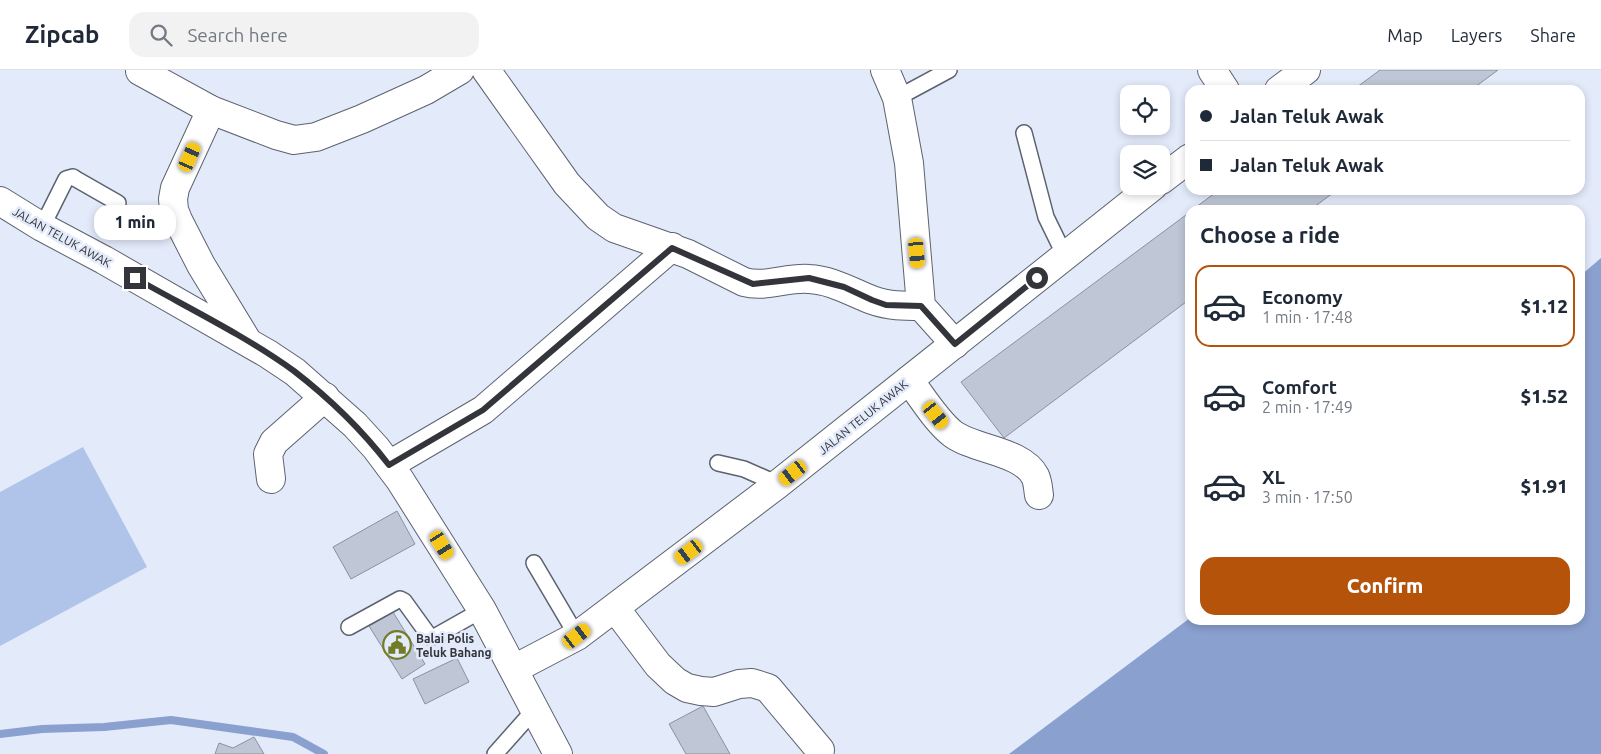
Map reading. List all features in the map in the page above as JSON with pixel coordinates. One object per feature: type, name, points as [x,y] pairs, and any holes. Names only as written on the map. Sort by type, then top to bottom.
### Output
[{"type":"street","points":[[140,71],[211,110],[294,140],[316,136],[362,119],[426,90],[460,70]]},
{"type":"street","points":[[486,70],[567,184],[598,217],[614,228],[672,248],[753,284],[809,278],[844,287],[886,305],[921,306]]},
{"type":"street","points":[[885,70],[897,98],[910,163],[921,306],[955,344]]},
{"type":"street","points":[[1212,70],[1222,85]]},
{"type":"street","points":[[1286,85],[1306,70]]},
{"type":"street","points":[[211,110],[175,188],[174,210],[201,265],[247,341]]},
{"type":"street","points":[[1170,173],[1185,162]]},
{"type":"street","name":"JALAN TELUK AWAK","points":[[514,669],[577,636],[615,608],[778,484],[1143,195]]},
{"type":"street","name":"JALAN TELUK AWAK","points":[[0,201],[247,341],[295,372],[355,425],[389,465],[411,496],[482,610],[558,754]]},
{"type":"street","points":[[389,465],[483,410],[672,248]]},
{"type":"street","points":[[909,380],[952,433],[968,442],[1010,457],[1031,471],[1037,481],[1039,495]]},
{"type":"street","points":[[271,478],[268,454],[274,442],[325,397]]},
{"type":"street","points":[[615,608],[658,664],[675,681],[687,688],[701,692],[719,691],[739,684],[752,683],[768,688],[820,750]]},
{"type":"lane","points":[[897,98],[949,70]]},
{"type":"lane","points":[[1024,133],[1046,217],[1065,256]]},
{"type":"lane","points":[[42,226],[66,179],[76,178],[118,203]]},
{"type":"lane","points":[[718,463],[744,469],[778,484]]},
{"type":"lane","points":[[534,563],[577,636]]},
{"type":"lane","points":[[349,627],[400,598],[430,637],[436,636],[482,610]]},
{"type":"lane","points":[[495,754],[535,709]]},
{"type":"shaded area","points":[[1601,258],[1601,754],[1009,754],[1185,622],[1185,625],[1585,625],[1585,272]]},
{"type":"shaded area","points":[[83,447],[147,567],[0,646],[0,492]]},
{"type":"building","points":[[1380,70],[1498,70],[1478,85],[1360,85]]},
{"type":"building","points":[[1212,195],[1330,195],[1317,205],[1199,205]]},
{"type":"building","points":[[1185,216],[1185,303],[1004,438],[961,382]]},
{"type":"building","points":[[397,511],[415,544],[351,579],[333,547]]},
{"type":"building","name":"Balai Polis Teluk Bahang","points":[[393,612],[425,664],[402,679],[369,626]]},
{"type":"building","points":[[457,658],[469,682],[425,704],[413,679]]},
{"type":"building","points":[[703,706],[730,754],[686,754],[669,724]]},
{"type":"building","points":[[254,737],[264,754],[215,754],[219,743],[233,748]]},
{"type":"waterway","points":[[0,734],[42,729],[104,727],[171,720],[293,737],[324,754]]},
{"type":"place","name":"Balai Polis Teluk Bahang","points":[[397,645]]},
{"type":"route","points":[[135,278],[268,354],[295,372],[355,425],[389,465],[483,410],[672,248],[744,282],[761,284],[809,278],[844,287],[886,305],[921,306],[955,344],[1037,278]]}]
